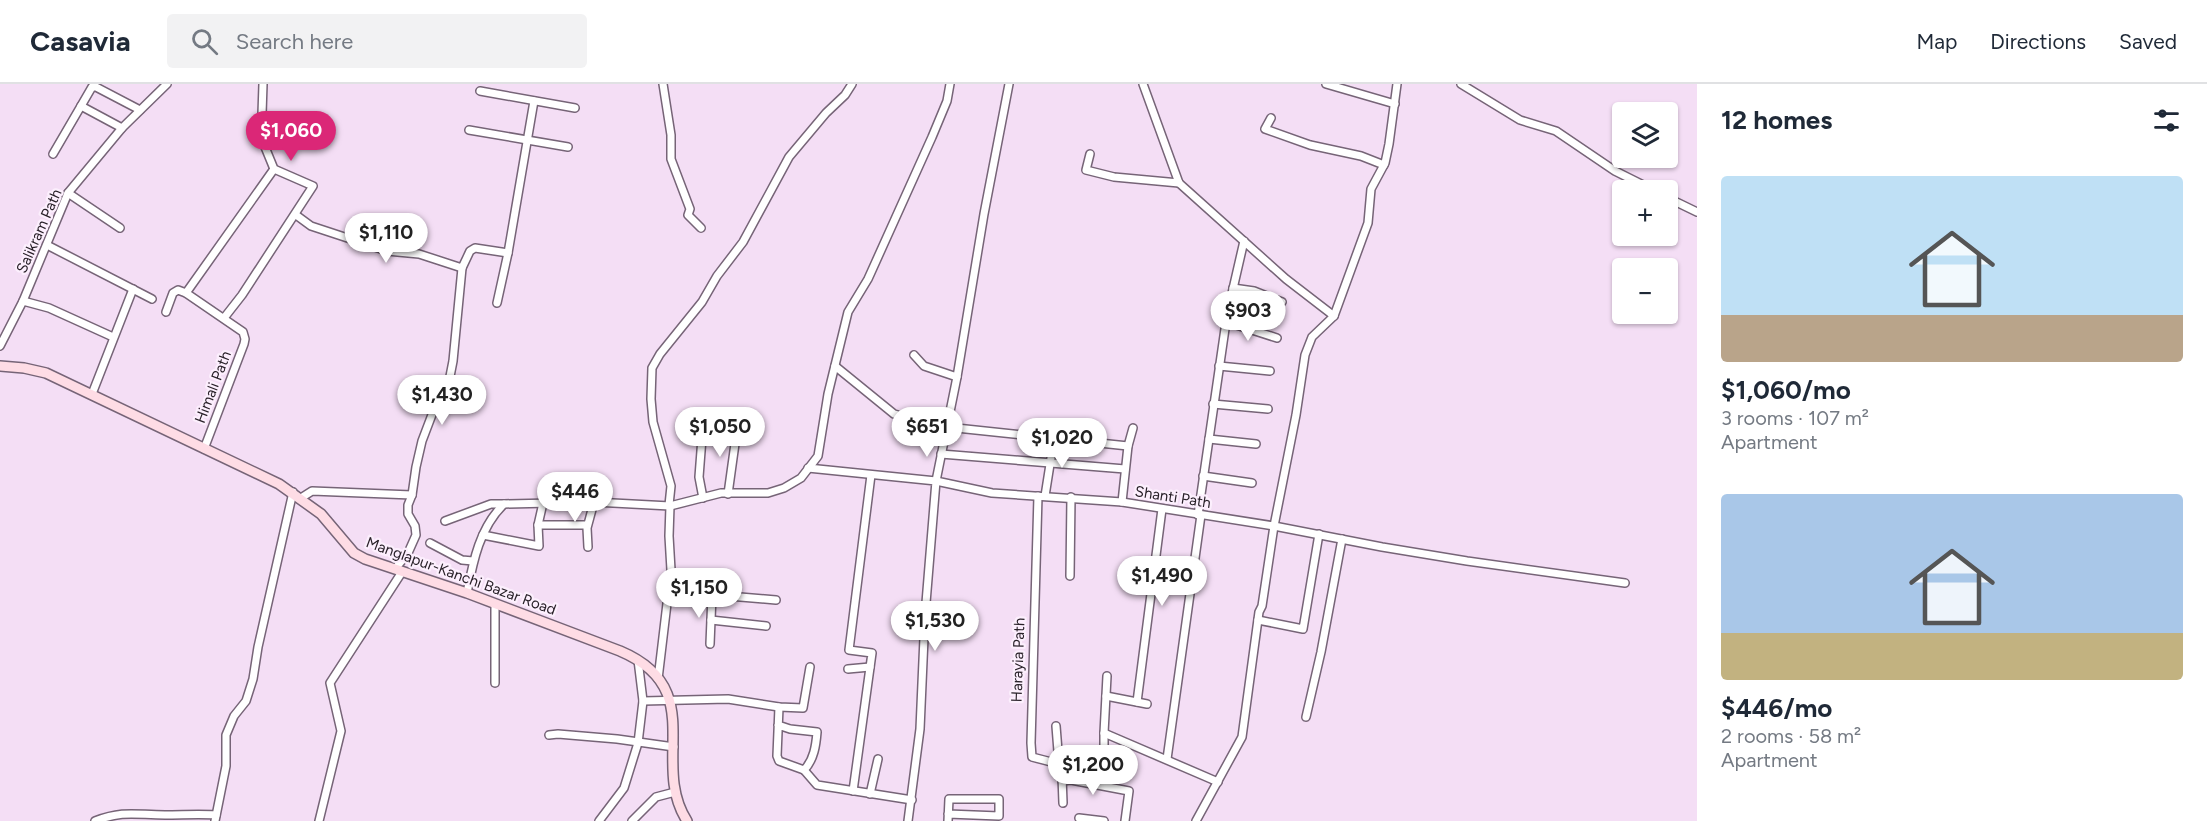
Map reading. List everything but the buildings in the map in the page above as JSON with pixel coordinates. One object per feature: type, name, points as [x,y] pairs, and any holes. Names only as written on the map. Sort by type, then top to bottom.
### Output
[{"type":"street","name":"Salikram Path","points":[[0,346],[23,301],[68,193],[122,128],[167,84]]},
{"type":"street","points":[[224,318],[296,215],[313,186],[274,169],[265,147],[262,114],[263,84]]},
{"type":"street","points":[[663,84],[671,135],[671,159],[690,209],[688,215],[701,228]]},
{"type":"street","points":[[658,679],[671,570],[670,486],[653,422],[652,368],[660,354],[702,302],[717,276],[743,242],[789,157],[826,113],[845,95],[852,84]]},
{"type":"street","points":[[445,521],[491,504],[594,502],[669,506],[721,494],[768,493],[784,488],[801,478],[818,456],[848,312],[868,279],[947,101],[950,84]]},
{"type":"street","points":[[908,821],[920,729],[924,615],[936,481],[957,377],[984,214],[1009,84]]},
{"type":"street","points":[[1143,84],[1179,183],[1286,279],[1334,316]]},
{"type":"street","points":[[1326,84],[1395,104]]},
{"type":"street","points":[[1197,821],[1242,737],[1259,612],[1262,606],[1305,355],[1312,337],[1334,316],[1368,223],[1371,189],[1383,165],[1389,144],[1397,84]]},
{"type":"street","points":[[1461,84],[1520,120],[1556,132],[1615,171],[1633,180]]},
{"type":"street","points":[[53,154],[94,86],[140,110]]},
{"type":"street","points":[[480,91],[574,108]]},
{"type":"street","points":[[497,303],[508,253],[534,101]]},
{"type":"street","points":[[81,106],[122,128]]},
{"type":"street","points":[[1270,118],[1265,129],[1310,145],[1340,151],[1383,165]]},
{"type":"street","points":[[469,130],[568,147]]},
{"type":"street","points":[[1090,154],[1086,170],[1114,177],[1179,183]]},
{"type":"street","points":[[166,312],[173,292],[178,290],[186,293],[274,169]]},
{"type":"street","points":[[68,193],[120,228]]},
{"type":"street","points":[[1678,203],[1697,212]]},
{"type":"street","points":[[296,215],[311,226],[387,251],[419,254],[462,268]]},
{"type":"street","points":[[1167,759],[1213,404],[1233,288],[1244,241]]},
{"type":"street","points":[[47,245],[152,298]]},
{"type":"street","points":[[319,821],[341,731],[330,683],[408,553],[416,535],[415,526],[408,514],[408,505],[422,441],[433,412],[445,402],[453,361],[462,268],[470,251],[475,248],[508,253]]},
{"type":"street","points":[[1233,288],[1254,291],[1282,302]]},
{"type":"street","points":[[92,394],[133,289]]},
{"type":"street","name":"Himali Path","points":[[186,293],[243,332],[245,339],[204,449]]},
{"type":"street","points":[[23,301],[49,308],[113,338]]},
{"type":"street","points":[[1227,322],[1277,338]]},
{"type":"street","points":[[914,355],[924,366],[957,377]]},
{"type":"street","name":"Manglapur-Kanchi Bazar Road","points":[[0,366],[40,371],[92,394],[297,495],[321,514],[354,553],[364,559],[467,593],[620,651],[638,660],[658,679],[671,701],[675,792],[680,810],[687,821]]},
{"type":"street","points":[[835,366],[894,414],[946,427],[1128,446]]},
{"type":"street","points":[[1219,366],[1269,371]]},
{"type":"street","points":[[1213,404],[1268,409]]},
{"type":"street","points":[[728,494],[738,422]]},
{"type":"street","points":[[700,428],[702,438],[699,477],[702,498]]},
{"type":"street","points":[[1122,502],[1128,446],[1133,428]]},
{"type":"street","points":[[1041,496],[1054,439]]},
{"type":"street","points":[[1209,439],[1256,444]]},
{"type":"street","points":[[940,454],[1125,469]]},
{"type":"street","name":"Shanti Path","points":[[808,468],[936,481],[992,493],[1122,502],[1274,526],[1467,561],[1625,583]]},
{"type":"street","points":[[853,791],[873,653],[849,650],[871,475]]},
{"type":"street","points":[[1203,476],[1252,483]]},
{"type":"street","points":[[95,821],[108,816],[132,813],[216,818],[226,766],[226,735],[234,716],[246,701],[253,679],[258,647],[297,495],[312,491],[412,495]]},
{"type":"street","name":"Harayia Path","points":[[1041,496],[1030,743],[1032,757],[1059,764]]},
{"type":"street","points":[[1070,576],[1071,497]]},
{"type":"street","points":[[588,547],[587,525],[594,502]]},
{"type":"street","points":[[483,535],[539,546],[538,525],[543,503]]},
{"type":"street","points":[[467,593],[473,561],[483,535],[494,514],[504,504]]},
{"type":"street","points":[[1137,702],[1162,509]]},
{"type":"street","points":[[538,525],[587,525]]},
{"type":"street","points":[[1258,620],[1303,629],[1319,534]]},
{"type":"street","points":[[1306,717],[1321,652],[1342,538]]},
{"type":"street","points":[[430,543],[462,560],[473,561]]},
{"type":"street","points":[[669,591],[776,600]]},
{"type":"street","points":[[710,644],[712,595]]},
{"type":"street","points":[[495,604],[495,683]]},
{"type":"street","points":[[711,620],[766,626]]},
{"type":"street","points":[[599,821],[624,788],[638,742],[643,701],[638,660]]},
{"type":"street","points":[[643,701],[708,698],[803,708],[810,667]]},
{"type":"street","points":[[848,669],[870,668]]},
{"type":"street","points":[[1104,785],[1107,676]]},
{"type":"street","points":[[1106,696],[1147,704]]},
{"type":"street","points":[[779,707],[777,756],[779,761],[804,770],[817,785],[912,801]]},
{"type":"street","points":[[778,725],[790,729],[817,732],[816,745],[809,765],[804,770]]},
{"type":"street","points":[[1056,726],[1063,803]]},
{"type":"street","points":[[1104,733],[1218,782]]},
{"type":"street","points":[[549,735],[581,736],[674,747]]},
{"type":"street","points":[[870,794],[878,759]]},
{"type":"street","points":[[1062,781],[1071,780],[1126,789],[1130,793],[1125,821]]},
{"type":"street","points":[[633,821],[656,797],[675,792]]},
{"type":"street","points":[[949,799],[999,799],[999,818],[948,818],[949,799]]},
{"type":"street","points":[[1079,818],[1104,821]]}]
